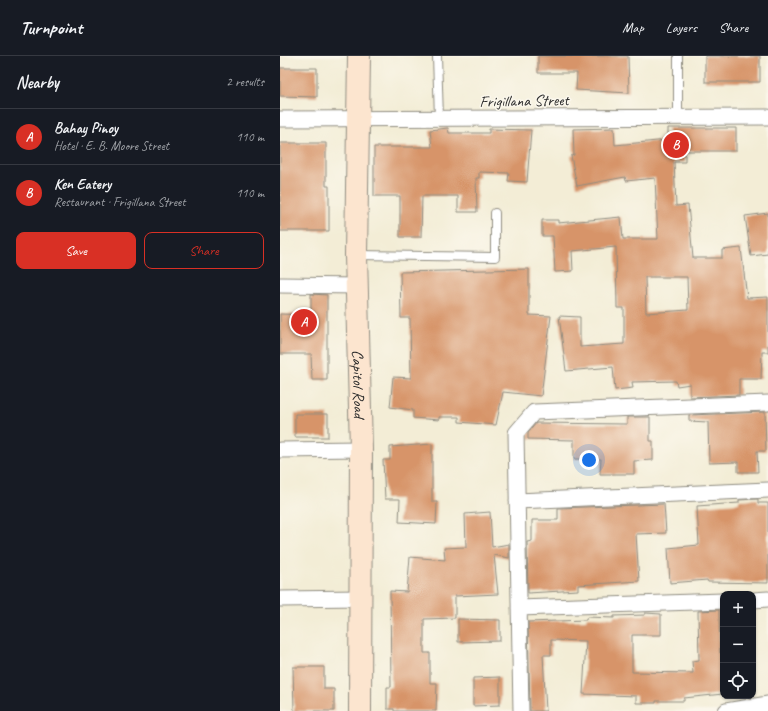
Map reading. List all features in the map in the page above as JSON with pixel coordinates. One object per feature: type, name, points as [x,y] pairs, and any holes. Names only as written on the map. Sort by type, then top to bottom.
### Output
[{"type":"street","name":"Capitol Road","points":[[359,56],[356,255],[362,449],[360,711]]},
{"type":"street","name":"Frigillana Street","points":[[280,119],[678,116],[768,117]]},
{"type":"street","points":[[280,285],[357,286]]},
{"type":"street","points":[[521,711],[516,433],[534,412],[768,403]]},
{"type":"street","points":[[280,450],[362,449]]},
{"type":"street","points":[[517,501],[768,490]]},
{"type":"street","points":[[280,599],[361,598]]},
{"type":"street","points":[[756,600],[768,599]]},
{"type":"street","points":[[520,608],[720,601]]},
{"type":"street","points":[[726,711],[768,704]]},
{"type":"lane","points":[[437,56],[439,118]]},
{"type":"lane","points":[[678,56],[678,116]]},
{"type":"lane","points":[[356,255],[495,258],[495,213]]},
{"type":"building","points":[[538,56],[628,56],[629,93],[576,90],[577,73],[538,73]]},
{"type":"building","points":[[705,56],[760,56],[760,82],[705,82]]},
{"type":"building","points":[[280,68],[317,68],[317,97],[280,96]]},
{"type":"building","points":[[448,128],[449,133],[489,133],[489,129],[531,130],[527,182],[508,181],[509,173],[479,172],[479,178],[476,178],[477,212],[458,212],[458,196],[422,196],[421,237],[400,237],[400,196],[374,196],[374,147],[432,147],[430,130]]},
{"type":"building","points":[[614,128],[615,145],[668,140],[668,128],[736,128],[736,151],[685,151],[685,162],[674,162],[676,206],[688,205],[693,258],[722,258],[722,250],[741,248],[747,298],[768,297],[768,352],[762,352],[761,379],[739,379],[739,395],[690,397],[690,384],[677,386],[676,381],[632,382],[633,388],[615,390],[613,367],[566,371],[559,316],[580,317],[580,347],[624,344],[624,308],[617,308],[616,247],[572,251],[573,271],[555,272],[553,236],[542,236],[542,220],[558,220],[558,223],[621,217],[623,239],[658,239],[655,178],[626,181],[625,177],[577,186],[571,156],[574,155],[573,129]],"holes":[[[645,277],[687,277],[688,310],[646,313]]]},
{"type":"building","points":[[280,143],[326,143],[326,186],[329,186],[329,231],[280,231]]},
{"type":"building","points":[[768,213],[768,254],[751,256],[745,216]]},
{"type":"building","points":[[529,269],[529,315],[551,316],[541,396],[503,392],[496,425],[459,422],[459,417],[439,417],[439,420],[413,418],[413,410],[390,407],[393,377],[411,378],[410,318],[401,318],[400,272]]},
{"type":"building","points":[[311,294],[327,295],[327,380],[312,380],[311,354],[280,354],[280,314],[311,315]]},
{"type":"building","points":[[765,412],[766,451],[757,451],[758,472],[738,472],[738,462],[709,463],[708,422],[689,421],[689,415]]},
{"type":"building","points":[[295,414],[328,414],[328,437],[295,437]]},
{"type":"building","points":[[627,417],[650,417],[650,441],[653,441],[653,460],[634,461],[634,474],[600,474],[601,459],[574,459],[574,440],[528,439],[528,433],[536,423],[627,424]]},
{"type":"building","points":[[432,444],[432,502],[437,502],[436,524],[399,522],[400,499],[385,499],[383,460],[390,460],[390,447]]},
{"type":"building","points":[[758,499],[758,503],[768,503],[768,583],[708,582],[707,580],[670,583],[668,548],[699,545],[697,506],[739,503],[739,500]]},
{"type":"building","points":[[664,504],[666,533],[636,534],[639,581],[578,585],[578,590],[528,593],[527,542],[532,541],[532,520],[558,520],[558,508]]},
{"type":"building","points":[[490,512],[492,547],[509,544],[509,558],[494,555],[498,594],[455,596],[455,618],[424,619],[424,653],[430,653],[430,683],[437,683],[436,711],[394,711],[394,709],[387,709],[387,687],[391,687],[390,591],[407,592],[410,557],[445,560],[444,548],[466,547],[465,514]]},
{"type":"building","points":[[719,610],[720,694],[684,698],[684,701],[636,703],[636,696],[583,694],[586,641],[551,640],[551,655],[543,655],[546,711],[530,711],[528,622],[586,620],[587,617],[614,618],[614,616],[645,615],[645,613],[661,614],[661,635],[632,635],[632,672],[693,673],[692,661],[699,660],[698,611]]},
{"type":"building","points":[[458,619],[500,620],[500,641],[458,642]]},
{"type":"building","points":[[293,667],[324,667],[324,689],[334,689],[334,711],[294,711]]},
{"type":"building","points":[[500,677],[500,705],[473,706],[473,678]]},
{"type":"place","name":"Ken Eatery","points":[[676,145]]},
{"type":"place","name":"Bahay Pinoy","points":[[304,322]]}]
